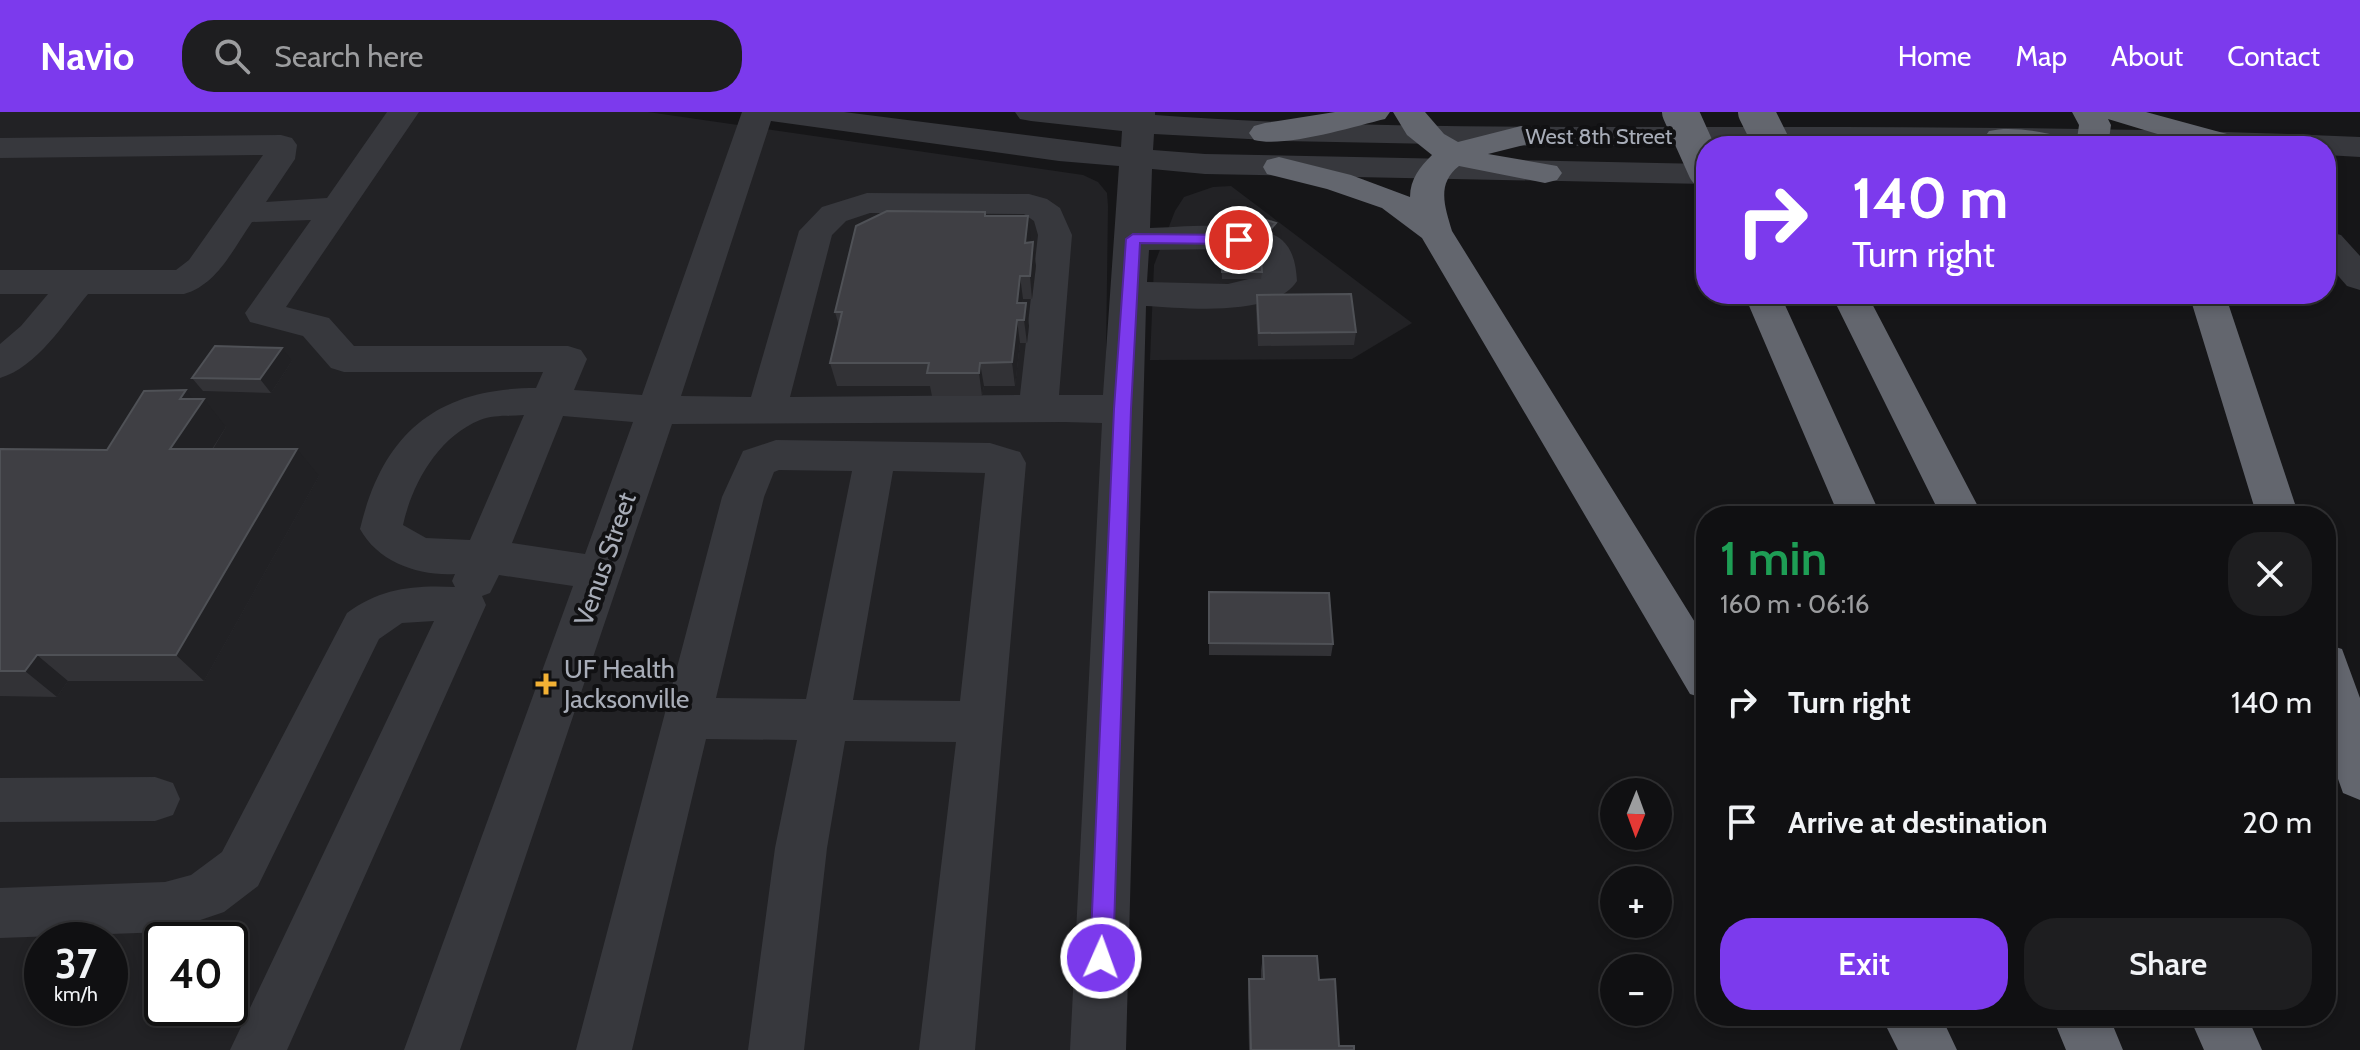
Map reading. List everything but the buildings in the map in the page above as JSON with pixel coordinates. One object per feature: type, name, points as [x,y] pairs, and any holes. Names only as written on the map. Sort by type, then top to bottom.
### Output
[{"type":"highway","points":[[1265,133],[1374,112]]},
{"type":"highway","points":[[1680,112],[1696,149]]},
{"type":"highway","points":[[1756,112],[1768,136]]},
{"type":"highway","points":[[2117,112],[2199,136]]},
{"type":"highway","points":[[1521,136],[1431,143],[1425,209],[1435,231],[1696,663]]},
{"type":"highway","points":[[1279,167],[1339,182],[1394,201],[1435,231]]},
{"type":"highway","points":[[1766,304],[1856,506]]},
{"type":"highway","points":[[1854,304],[1957,506]]},
{"type":"highway","points":[[2210,304],[2275,506]]},
{"type":"highway","points":[[2336,697],[2360,778]]},
{"type":"highway","points":[[1915,1026],[1929,1050]]},
{"type":"highway","points":[[2084,1026],[2095,1050]]},
{"type":"highway","points":[[2222,1026],[2234,1050]]},
{"type":"street","points":[[258,1050],[464,605],[568,359],[344,359],[316,327],[263,313],[403,112]]},
{"type":"street","name":"Venus Street","points":[[432,1050],[657,410],[758,112]]},
{"type":"street","name":"West 8th Street","points":[[774,112],[1138,159],[1279,167],[1431,143]]},
{"type":"street","name":"West 8th Street","points":[[1031,112],[1139,118],[1265,133],[1431,143],[1545,173],[1696,172]]},
{"type":"street","points":[[1098,1050],[1122,409],[1139,118]]},
{"type":"street","name":"West 8th Street","points":[[2031,136],[2092,132],[2147,136]]},
{"type":"street","name":"West 8th Street","points":[[1521,136],[1696,137]]},
{"type":"street","points":[[0,148],[281,145],[279,159],[242,212],[202,268],[184,282],[0,282]]},
{"type":"street","name":"West 8th Street","points":[[2336,146],[2360,147]]},
{"type":"street","points":[[2336,176],[2360,176]]},
{"type":"street","points":[[767,410],[816,231],[834,214],[867,203],[1029,204],[1043,209],[1052,218],[1055,235],[1038,408]]},
{"type":"street","points":[[242,212],[291,212],[338,207]]},
{"type":"street","points":[[1130,293],[1244,295],[1268,289],[1279,281],[1277,259],[1266,245],[1239,240],[1133,239]]},
{"type":"street","points":[[2336,251],[2360,278]]},
{"type":"street","points":[[0,365],[34,335],[78,282]]},
{"type":"street","points":[[600,573],[485,556],[445,558],[417,554],[386,536],[381,529],[384,510],[418,449],[447,420],[466,410],[489,404],[551,403],[657,410],[1122,409]]},
{"type":"street","points":[[604,1050],[690,718],[743,497],[757,462],[776,455],[990,458],[1006,463],[947,1050]]},
{"type":"street","points":[[776,1050],[801,848],[875,456]]},
{"type":"street","points":[[0,913],[165,907],[205,895],[240,869],[363,626],[386,607],[409,603],[464,605]]},
{"type":"street","points":[[690,718],[982,722]]},
{"type":"street","points":[[0,800],[155,799]]},
{"type":"shaded area","name":"UF Health Jacksonville","points":[[0,112],[648,112],[1083,175],[1098,182],[1107,193],[1108,206],[1105,427],[1074,1050],[0,1050]]},
{"type":"shaded area","points":[[1231,186],[1412,323],[1352,359],[1150,360],[1154,265],[1175,211],[1184,197],[1213,187]]},
{"type":"place","name":"UF Health Jacksonville","points":[[546,684]]},
{"type":"route","points":[[1101,958],[1122,409],[1133,239],[1239,240]]}]
